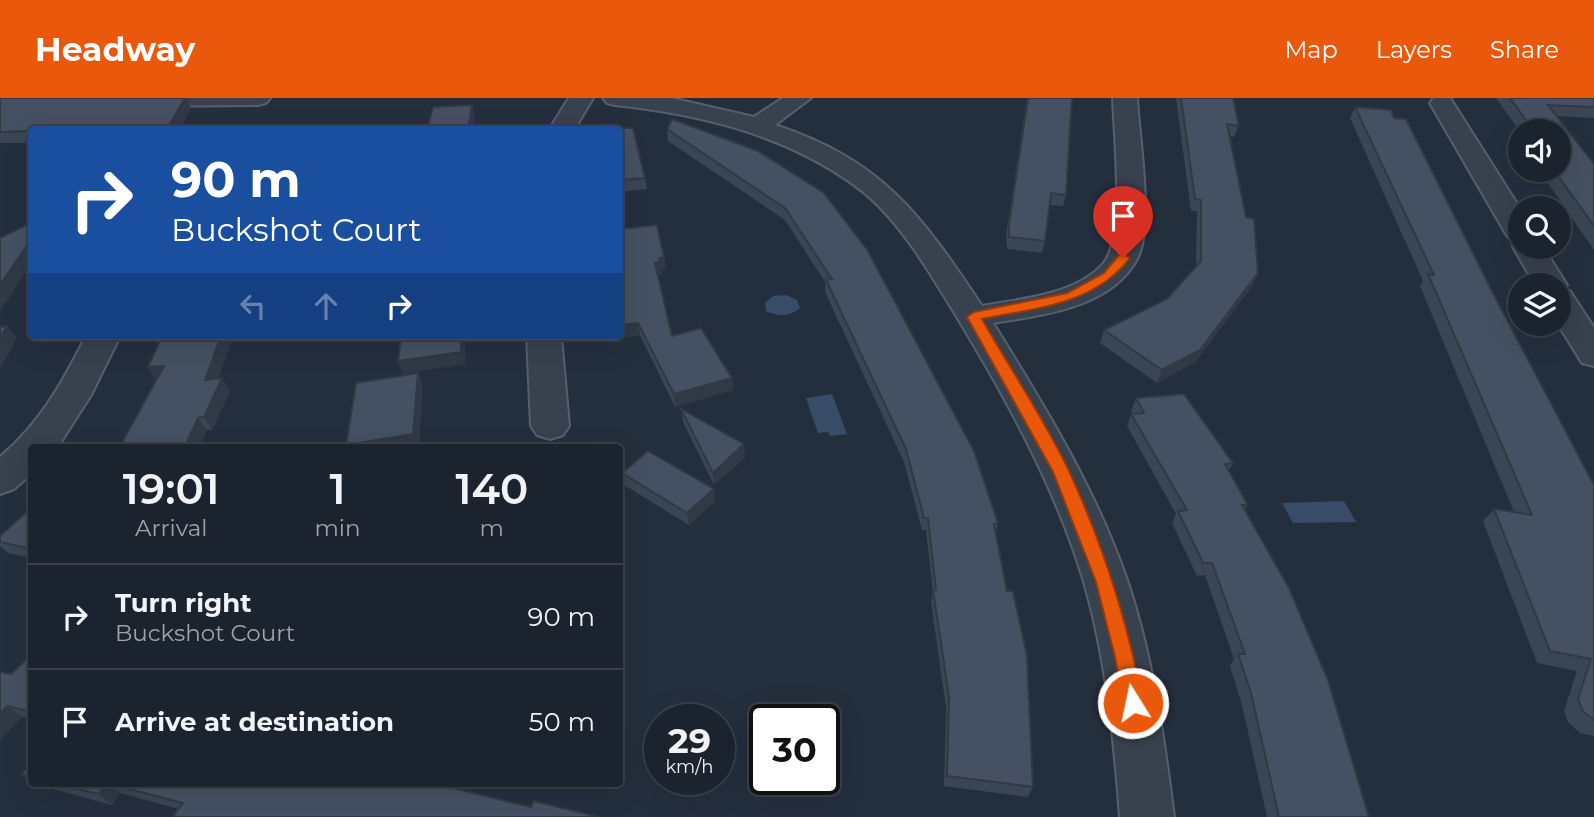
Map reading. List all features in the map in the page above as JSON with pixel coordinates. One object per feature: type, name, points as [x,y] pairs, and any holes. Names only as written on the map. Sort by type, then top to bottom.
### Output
[{"type":"street","points":[[110,99],[258,98]]},
{"type":"street","points":[[564,126],[581,98]]},
{"type":"street","points":[[615,98],[674,104],[757,126],[815,152],[863,178],[906,218],[974,317],[1061,472],[1105,582],[1129,680],[1147,817]]},
{"type":"street","points":[[757,126],[799,98]]},
{"type":"street","points":[[974,317],[1071,296],[1108,276],[1123,258],[1130,231],[1125,98]]},
{"type":"street","points":[[1442,103],[1508,212]]},
{"type":"street","points":[[1571,309],[1594,355]]},
{"type":"street","points":[[38,444],[70,401],[101,340]]},
{"type":"street","points":[[544,340],[550,426]]},
{"type":"street","points":[[0,479],[28,454]]},
{"type":"water","points":[[786,295],[797,300],[800,308],[784,315],[766,311],[765,303],[773,296]]},
{"type":"water","points":[[832,394],[847,434],[830,436],[828,432],[818,433],[806,398]]},
{"type":"water","points":[[1344,501],[1356,522],[1293,523],[1282,503]]},
{"type":"building","points":[[0,98],[185,98],[169,126],[28,126],[28,131],[0,132]]},
{"type":"building","points":[[1028,98],[1072,98],[1066,195],[1051,193],[1045,241],[1009,237]]},
{"type":"building","points":[[1181,98],[1233,98],[1239,126],[1227,124],[1246,217],[1254,219],[1258,273],[1200,350],[1162,370],[1104,330],[1167,299],[1201,261],[1201,200],[1195,199]]},
{"type":"building","points":[[1510,98],[1594,98],[1594,107],[1548,105],[1559,119],[1525,119]]},
{"type":"building","points":[[472,105],[469,126],[428,126],[433,107]]},
{"type":"building","points":[[1355,107],[1391,110],[1394,118],[1406,119],[1508,322],[1508,336],[1516,336],[1594,485],[1594,720],[1583,711],[1578,699],[1591,659],[1550,651],[1494,509],[1532,515],[1428,274],[1434,275]]},
{"type":"building","points":[[672,119],[758,151],[824,193],[868,251],[974,451],[998,523],[994,524],[1007,591],[1013,591],[1027,656],[1033,787],[947,776],[949,697],[933,590],[936,590],[928,518],[924,518],[906,449],[826,280],[832,279],[785,208],[667,129]]},
{"type":"building","points":[[623,128],[633,128],[645,178],[623,180]]},
{"type":"building","points":[[1571,134],[1594,164],[1594,226],[1563,182],[1571,182]]},
{"type":"building","points":[[28,224],[28,244],[0,285],[0,238]]},
{"type":"building","points":[[657,225],[664,257],[655,263],[672,336],[701,328],[732,378],[674,394],[638,323],[623,325],[623,229]]},
{"type":"building","points":[[7,326],[0,338],[0,327]]},
{"type":"building","points":[[160,340],[220,340],[205,380],[222,378],[204,417],[198,418],[186,444],[121,444],[164,366],[148,367]]},
{"type":"building","points":[[401,340],[461,340],[461,352],[398,361]]},
{"type":"building","points":[[418,373],[413,434],[346,444],[356,383]]},
{"type":"building","points":[[1184,394],[1233,463],[1225,464],[1248,505],[1242,505],[1289,588],[1328,680],[1369,817],[1279,817],[1251,693],[1238,654],[1245,654],[1212,563],[1203,563],[1178,511],[1187,510],[1131,414],[1144,413],[1136,398]]},
{"type":"building","points":[[681,409],[744,444],[713,473]]},
{"type":"building","points":[[648,451],[714,489],[687,513],[623,472]]},
{"type":"building","points":[[28,511],[28,548],[0,542],[0,536]]},
{"type":"building","points":[[28,658],[28,711],[7,706],[0,713],[0,672],[11,674]]},
{"type":"building","points":[[28,767],[28,776],[21,774]]},
{"type":"building","points":[[70,787],[104,787],[98,794]]},
{"type":"building","points":[[122,787],[449,787],[531,807],[534,801],[599,817],[173,816],[183,803]]},
{"type":"route","points":[[1123,258],[1108,276],[1071,296],[974,317],[1061,472],[1105,582],[1125,657],[1133,703]]}]
